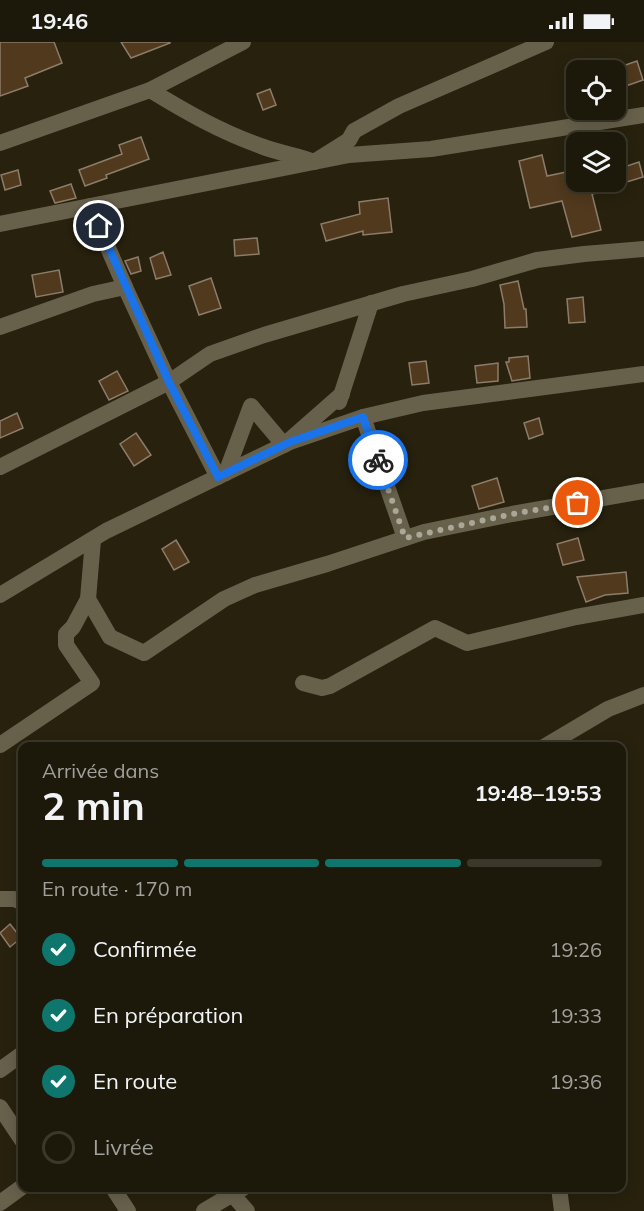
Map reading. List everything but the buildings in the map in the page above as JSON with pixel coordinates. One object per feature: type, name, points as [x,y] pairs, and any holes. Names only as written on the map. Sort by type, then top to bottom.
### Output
[{"type":"street","points":[[0,143],[150,90],[243,42]]},
{"type":"street","points":[[314,162],[349,140],[354,131],[399,106],[546,42]]},
{"type":"street","points":[[150,90],[195,118],[222,131],[263,147],[314,162]]},
{"type":"street","points":[[0,224],[349,154],[431,149],[644,115]]},
{"type":"street","points":[[90,206],[169,382],[222,475]]},
{"type":"street","points":[[0,467],[169,382],[210,354],[371,303],[472,279],[537,260],[644,249]]},
{"type":"street","points":[[0,327],[93,294],[125,287]]},
{"type":"street","points":[[331,428],[371,303]]},
{"type":"street","points":[[0,595],[93,540],[222,475],[284,445],[363,417],[433,401],[644,374]]},
{"type":"street","points":[[284,445],[342,394]]},
{"type":"street","points":[[222,475],[251,406],[284,445]]},
{"type":"street","points":[[363,417],[405,538]]},
{"type":"street","points":[[88,599],[110,637],[144,653],[224,599],[255,585],[405,538],[512,514],[644,491]]},
{"type":"street","points":[[0,745],[92,683],[66,645],[66,634],[74,627],[88,599],[93,540]]},
{"type":"street","points":[[303,683],[321,688],[330,686],[435,628],[466,643],[576,617],[644,605]]},
{"type":"street","points":[[552,742],[608,709],[644,695]]},
{"type":"street","points":[[0,899],[18,900]]},
{"type":"street","points":[[0,1070],[18,1057]]},
{"type":"street","points":[[0,1107],[18,1134]]},
{"type":"street","points":[[0,1203],[18,1190]]},
{"type":"street","points":[[116,1192],[128,1211]]},
{"type":"street","points":[[204,1211],[235,1192]]},
{"type":"street","points":[[238,1192],[247,1211]]},
{"type":"street","points":[[560,1192],[562,1211]]},
{"type":"way so far","points":[[378,460],[405,538],[512,514],[578,503]]},
{"type":"route","points":[[99,226],[169,382],[218,477],[290,442],[363,417],[378,460]]}]
